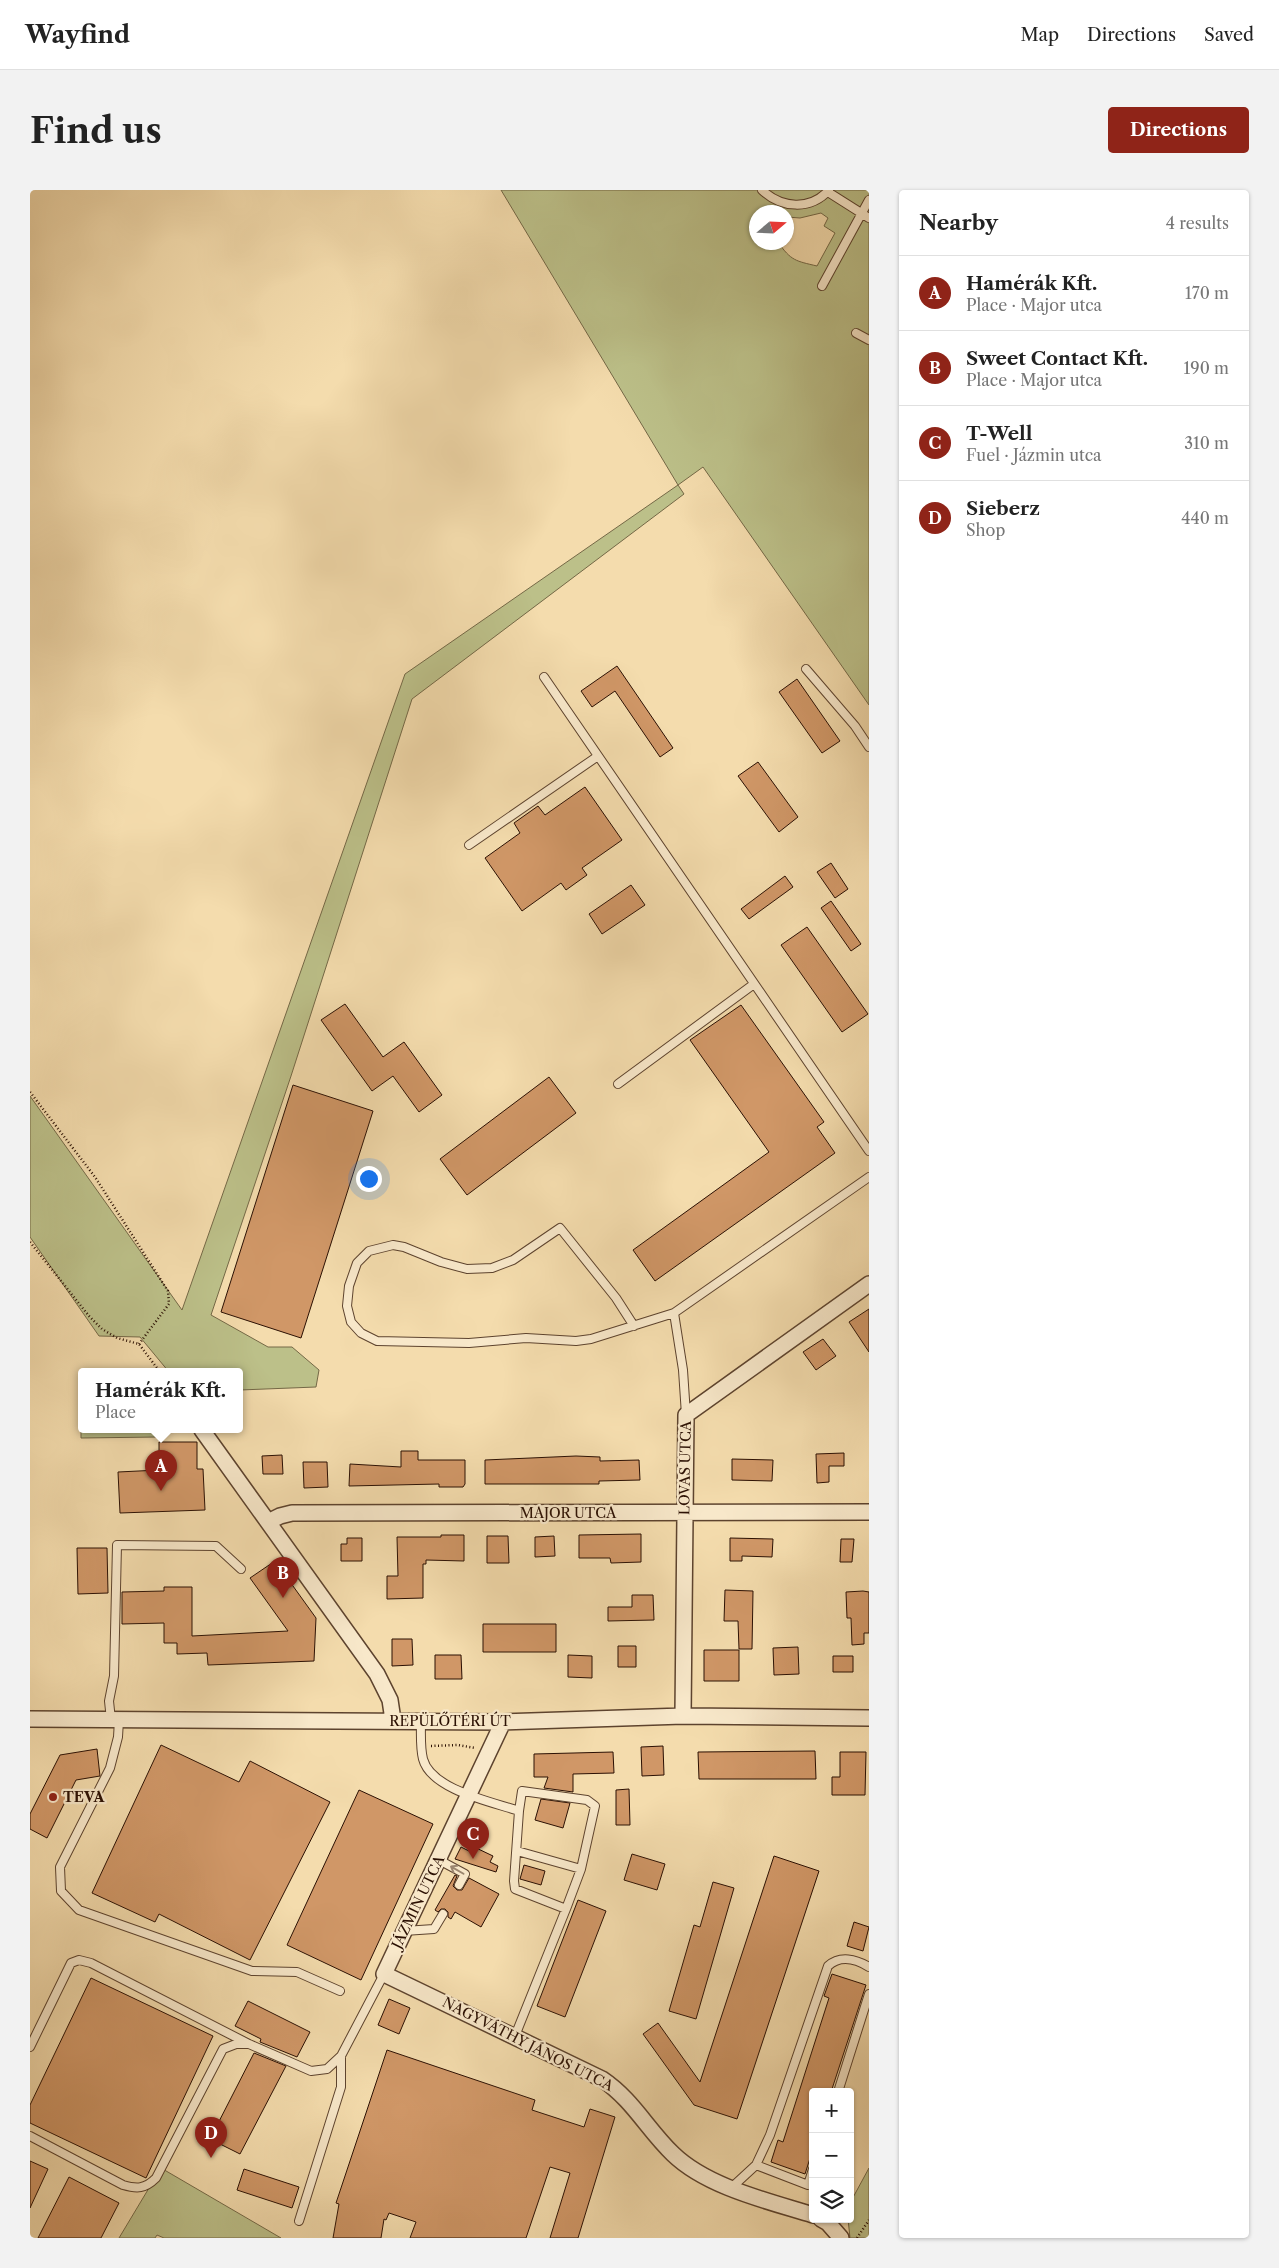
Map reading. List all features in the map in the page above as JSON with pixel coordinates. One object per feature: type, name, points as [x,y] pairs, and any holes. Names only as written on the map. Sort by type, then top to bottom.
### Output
[{"type":"street","name":"LOVAS UTCA","points":[[683,1716],[686,1415],[869,1284]]},
{"type":"street","points":[[204,1433],[377,1674],[390,1700],[393,1720]]},
{"type":"street","name":"MAJOR UTCA","points":[[268,1522],[292,1513],[684,1514],[869,1512]]},
{"type":"street","name":"REPÜLŐTÉRI ÚT","points":[[30,1719],[503,1722],[683,1716],[869,1718]]},
{"type":"street","name":"JÁZMIN UTCA","points":[[384,1974],[503,1722]]},
{"type":"street","name":"NAGYVÁTHY JÁNOS UTCA","points":[[384,1974],[602,2079],[619,2090],[683,2163],[730,2189],[809,2214]]},
{"type":"street","points":[[827,2223],[841,2238]]},
{"type":"lane","points":[[762,190],[771,198],[785,204],[800,205],[815,201],[828,191],[866,215]]},
{"type":"lane","points":[[822,286],[866,215],[869,200]]},
{"type":"lane","points":[[856,332],[869,340]]},
{"type":"lane","points":[[806,669],[855,726],[869,747]]},
{"type":"lane","points":[[544,678],[869,1151]]},
{"type":"lane","points":[[468,845],[598,756]]},
{"type":"lane","points":[[618,1084],[754,984]]},
{"type":"lane","points":[[634,1326],[616,1298],[560,1228],[512,1260],[492,1268],[467,1268],[441,1262],[404,1246],[384,1246],[369,1251],[357,1263],[349,1286],[347,1306],[351,1322],[362,1333],[377,1341],[469,1343],[526,1338],[576,1342],[634,1326],[674,1313],[869,1177]]},
{"type":"lane","points":[[674,1313],[683,1370],[686,1415]]},
{"type":"lane","points":[[241,1568],[216,1546],[117,1546],[114,1676],[109,1701],[118,1737],[110,1768],[60,1866],[61,1891],[79,1910],[252,1971],[297,1972],[340,1991]]},
{"type":"lane","points":[[421,1720],[424,1760],[434,1777],[443,1783],[470,1794],[519,1811]]},
{"type":"lane","points":[[515,2036],[566,1909],[581,1869],[595,1809],[591,1802],[522,1792],[519,1811],[515,1888],[566,1909]]},
{"type":"lane","points":[[517,1851],[581,1869]]},
{"type":"lane","points":[[439,1860],[465,1874],[458,1886]]},
{"type":"lane","points":[[404,1932],[434,1929],[443,1914]]},
{"type":"lane","points":[[730,2189],[756,2165],[770,2135],[828,1966],[834,1960],[843,1958],[869,1967]]},
{"type":"lane","points":[[30,2047],[71,1963],[79,1960],[91,1963],[248,2044],[311,2071],[327,2068],[341,2056],[384,1974]]},
{"type":"lane","points":[[839,2088],[869,1994]]},
{"type":"lane","points":[[30,2136],[123,2185],[135,2188],[147,2186],[156,2178],[223,2049],[236,2044],[248,2044]]},
{"type":"lane","points":[[299,2221],[341,2087],[341,2056]]},
{"type":"lane","points":[[756,2165],[808,2184],[810,2178]]},
{"type":"path","points":[[30,1092],[95,1178],[168,1291],[168,1304],[139,1344]]},
{"type":"path","points":[[30,1242],[89,1316],[102,1329],[117,1338],[139,1344],[157,1368]]},
{"type":"path","points":[[422,1746],[458,1746],[490,1751]]},
{"type":"path","points":[[857,2238],[869,2220]]},
{"type":"green space","points":[[501,190],[869,190],[869,705],[703,467],[678,485]]},
{"type":"green space","points":[[678,485],[684,494],[412,699],[291,1076],[211,1315],[268,1347],[292,1347],[319,1370],[316,1387],[243,1390],[243,1368],[166,1368],[140,1337],[99,1336],[30,1237],[30,1096],[182,1310],[405,674]]},
{"type":"green space","points":[[81,1433],[157,1433],[157,1437],[81,1438]]},
{"type":"green space","points":[[161,2168],[281,2238],[164,2238],[157,2235],[155,2238],[119,2238]]},
{"type":"green space","points":[[869,2168],[869,2238],[850,2238],[848,2223],[854,2223],[854,2196]]},
{"type":"building","points":[[617,666],[673,748],[660,757],[615,691],[592,707],[581,691]]},
{"type":"building","points":[[797,679],[840,741],[822,753],[779,692]]},
{"type":"building","points":[[758,762],[798,817],[779,832],[738,776]]},
{"type":"building","points":[[585,787],[622,840],[582,868],[587,875],[566,890],[561,883],[522,911],[485,858],[520,833],[514,823],[538,806],[545,815]]},
{"type":"building","points":[[831,863],[848,889],[835,898],[817,872]]},
{"type":"building","points":[[785,876],[793,887],[749,919],[741,909]]},
{"type":"building","points":[[631,885],[645,905],[602,934],[589,914]]},
{"type":"building","points":[[831,901],[861,944],[851,951],[821,908]]},
{"type":"building","points":[[807,927],[868,1014],[842,1032],[781,945]]},
{"type":"building","points":[[345,1004],[383,1057],[404,1042],[442,1095],[419,1112],[393,1076],[372,1091],[321,1020]]},
{"type":"building","points":[[741,1005],[824,1122],[817,1127],[835,1153],[655,1281],[633,1250],[769,1152],[690,1040]]},
{"type":"building","points":[[549,1077],[576,1113],[467,1195],[440,1159]]},
{"type":"building","points":[[293,1085],[373,1111],[301,1338],[221,1312]]},
{"type":"building","points":[[869,1309],[869,1352],[849,1322]]},
{"type":"building","points":[[823,1339],[836,1356],[816,1370],[803,1352]]},
{"type":"building","points":[[159,1442],[197,1442],[197,1469],[203,1469],[205,1510],[120,1513],[118,1472],[159,1470]]},
{"type":"building","points":[[401,1451],[418,1451],[418,1460],[465,1460],[465,1484],[463,1487],[439,1487],[439,1484],[349,1486],[350,1464],[401,1467]]},
{"type":"building","points":[[844,1453],[844,1466],[829,1466],[829,1482],[817,1483],[816,1454]]},
{"type":"building","points":[[282,1455],[283,1474],[263,1474],[262,1456]]},
{"type":"building","points":[[576,1456],[600,1457],[600,1461],[639,1460],[640,1480],[599,1481],[599,1484],[485,1484],[485,1460]]},
{"type":"building","points":[[732,1459],[773,1460],[772,1481],[732,1480]]},
{"type":"building","points":[[303,1462],[327,1462],[328,1487],[304,1488]]},
{"type":"building","points":[[641,1534],[641,1562],[611,1563],[610,1558],[579,1558],[579,1535]]},
{"type":"building","points":[[441,1535],[464,1535],[464,1561],[426,1560],[426,1564],[423,1564],[423,1598],[387,1599],[387,1576],[398,1576],[397,1537],[441,1537]]},
{"type":"building","points":[[487,1536],[508,1536],[509,1563],[487,1563]]},
{"type":"building","points":[[554,1536],[555,1556],[535,1557],[535,1537]]},
{"type":"building","points":[[347,1538],[362,1538],[362,1561],[341,1561],[341,1544],[347,1544]]},
{"type":"building","points":[[730,1538],[773,1539],[772,1557],[742,1556],[742,1561],[730,1561]]},
{"type":"building","points":[[841,1539],[854,1539],[852,1562],[840,1562]]},
{"type":"building","points":[[77,1548],[107,1548],[108,1593],[78,1594]]},
{"type":"building","points":[[275,1561],[316,1618],[314,1661],[208,1665],[207,1653],[177,1654],[177,1643],[164,1643],[164,1623],[122,1624],[122,1592],[164,1591],[164,1587],[192,1587],[192,1636],[288,1631],[250,1578]]},
{"type":"building","points":[[725,1590],[753,1591],[752,1649],[739,1649],[738,1621],[724,1621]]},
{"type":"building","points":[[846,1592],[869,1592],[869,1633],[864,1633],[864,1644],[852,1645],[851,1618],[847,1618]]},
{"type":"building","points":[[632,1595],[653,1595],[654,1620],[608,1621],[608,1607],[632,1607]]},
{"type":"building","points":[[483,1624],[556,1624],[556,1652],[483,1652]]},
{"type":"building","points":[[392,1639],[412,1639],[413,1665],[392,1666]]},
{"type":"building","points":[[618,1646],[636,1646],[636,1667],[618,1667]]},
{"type":"building","points":[[798,1647],[799,1674],[774,1675],[773,1648]]},
{"type":"building","points":[[704,1650],[739,1650],[739,1681],[704,1681]]},
{"type":"building","points":[[435,1655],[461,1655],[462,1679],[435,1679]]},
{"type":"building","points":[[568,1655],[592,1656],[592,1678],[568,1677]]},
{"type":"building","points":[[833,1656],[853,1656],[853,1672],[833,1672]]},
{"type":"building","points":[[161,1745],[239,1782],[250,1761],[330,1802],[250,1960],[159,1914],[155,1922],[92,1893]]},
{"type":"building","points":[[663,1746],[664,1775],[642,1776],[641,1747]]},
{"type":"building","name":"TEVA","points":[[97,1749],[100,1776],[76,1780],[47,1838],[30,1829],[30,1814],[60,1755]]},
{"type":"building","points":[[815,1751],[816,1779],[699,1779],[698,1752]]},
{"type":"building","points":[[613,1752],[614,1773],[573,1774],[573,1792],[544,1788],[548,1777],[534,1777],[534,1754]]},
{"type":"building","points":[[840,1752],[866,1752],[865,1795],[832,1795],[832,1777],[840,1777]]},
{"type":"building","points":[[629,1789],[630,1825],[616,1825],[616,1790]]},
{"type":"building","points":[[359,1790],[433,1824],[361,1980],[287,1945]]},
{"type":"building","points":[[541,1799],[570,1803],[563,1828],[535,1820]]},
{"type":"building","points":[[472,1846],[493,1856],[490,1862],[498,1866],[496,1872],[455,1859],[461,1847],[469,1851]]},
{"type":"building","points":[[632,1854],[665,1864],[657,1890],[624,1880]]},
{"type":"building","points":[[774,1856],[819,1871],[737,2119],[694,2105],[643,2034],[658,2023],[700,2082]]},
{"type":"building","points":[[524,1865],[545,1871],[541,1885],[520,1879]]},
{"type":"building","points":[[455,1875],[457,1876],[453,1886],[457,1890],[462,1890],[469,1878],[499,1894],[481,1927],[455,1912],[451,1919],[448,1917],[448,1912],[445,1909],[441,1909],[438,1912],[435,1910]]},
{"type":"building","points":[[713,1882],[734,1888],[696,2019],[669,2011],[694,1925],[700,1927]]},
{"type":"building","points":[[578,1900],[606,1911],[565,2017],[537,2006]]},
{"type":"building","points":[[854,1922],[869,1927],[863,1951],[847,1946]]},
{"type":"building","points":[[832,1974],[866,1985],[832,2088],[809,2088],[809,2162],[805,2174],[771,2162],[778,2140],[783,2142],[829,1998],[824,1996]]},
{"type":"building","points":[[91,1978],[213,2036],[146,2178],[30,2123],[30,2105]]},
{"type":"building","points":[[389,1999],[410,2008],[399,2034],[378,2025]]},
{"type":"building","points":[[248,2001],[310,2032],[297,2057],[260,2042],[261,2039],[235,2026]]},
{"type":"building","points":[[387,2050],[535,2100],[532,2110],[584,2127],[590,2109],[615,2117],[578,2238],[550,2238],[570,2173],[550,2167],[526,2238],[410,2238],[416,2222],[389,2213],[386,2220],[384,2219],[381,2238],[333,2238],[339,2204],[336,2203]]},
{"type":"building","points":[[254,2053],[286,2066],[240,2154],[210,2139]]},
{"type":"building","points":[[30,2161],[48,2169],[30,2208]]},
{"type":"building","points":[[244,2169],[299,2187],[292,2208],[237,2190]]},
{"type":"building","points":[[69,2177],[119,2203],[101,2238],[38,2238]]},
{"type":"place","name":"Hamérák Kft.","points":[[161,1491]]},
{"type":"place","name":"Sweet Contact Kft.","points":[[283,1598]]},
{"type":"place","name":"TEVA","points":[[53,1797]]},
{"type":"place","name":"T-Well","points":[[473,1859]]},
{"type":"place","name":"Sieberz","points":[[211,2158]]}]
